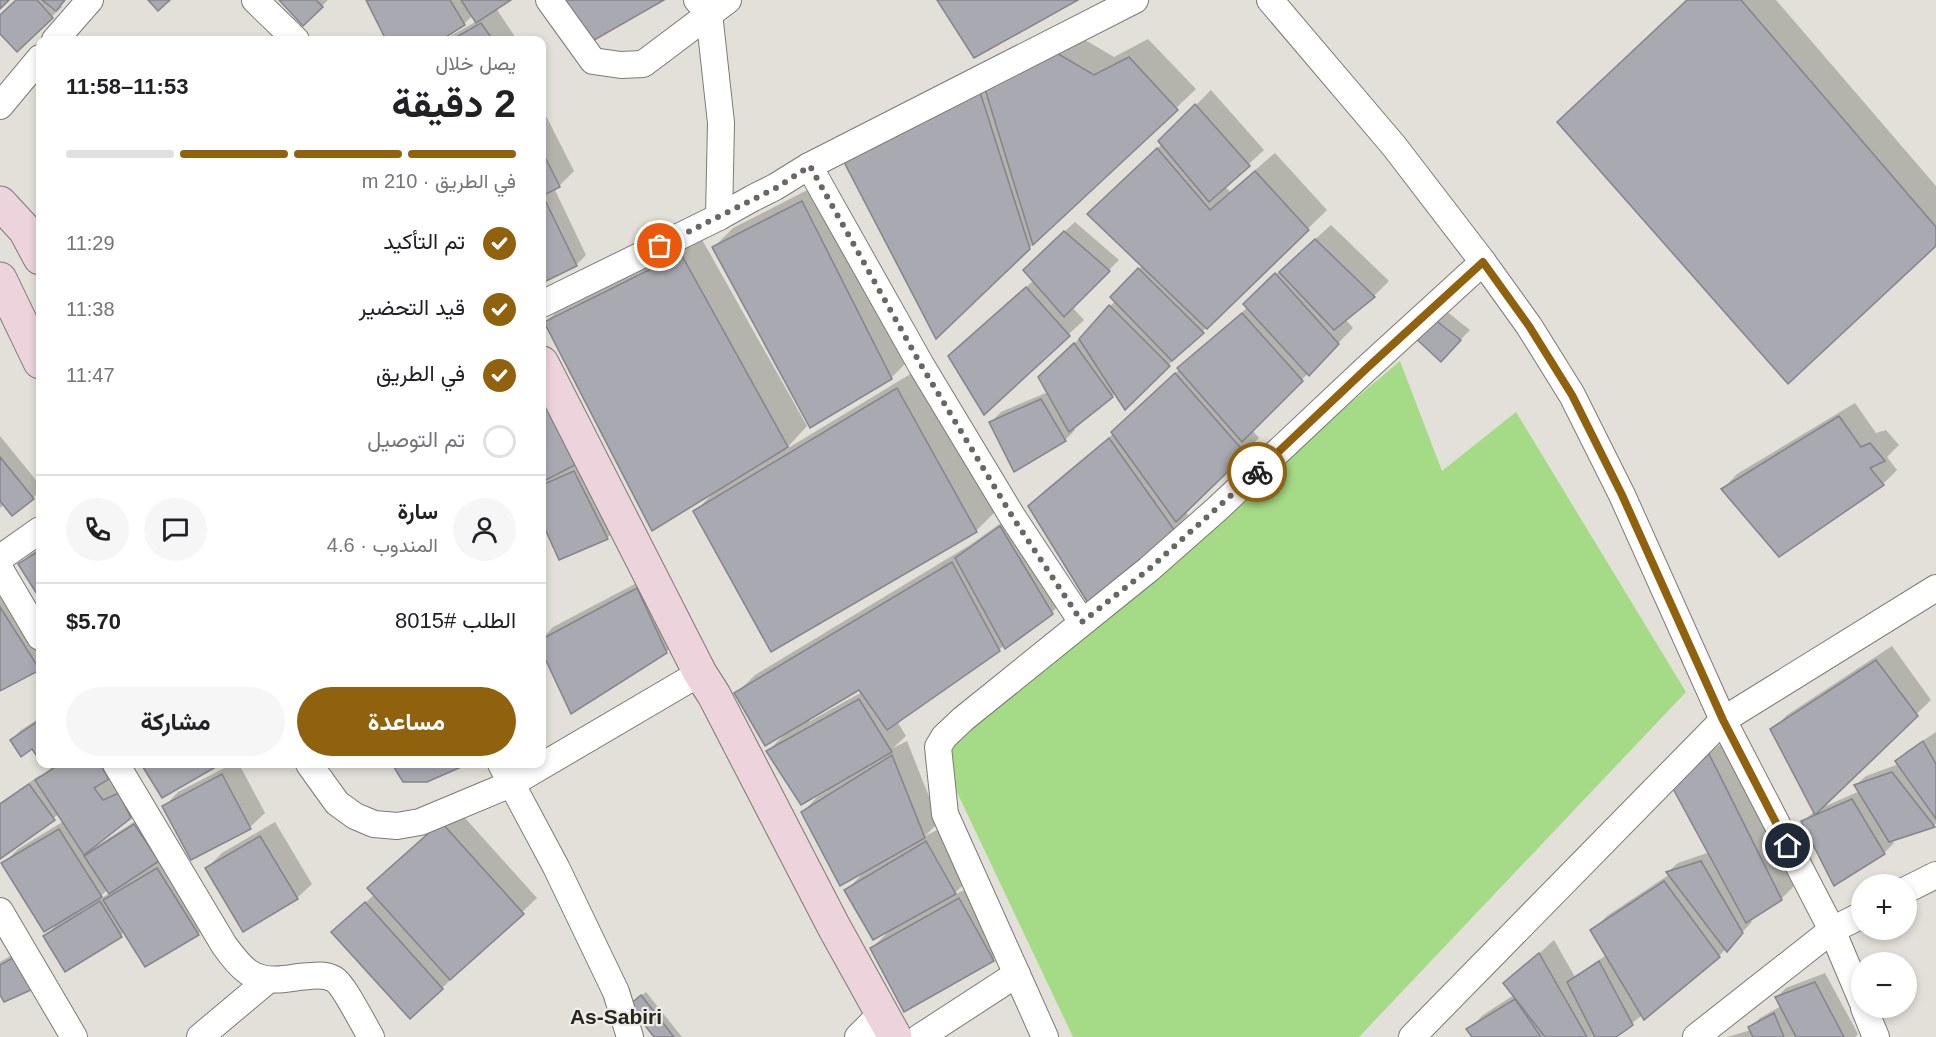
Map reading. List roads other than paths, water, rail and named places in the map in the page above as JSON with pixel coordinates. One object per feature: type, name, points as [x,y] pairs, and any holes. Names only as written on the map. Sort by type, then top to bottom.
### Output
[{"type":"street","points":[[58,36],[90,0]]},
{"type":"street","points":[[255,0],[292,36]]},
{"type":"street","points":[[549,0],[593,61],[621,66],[643,64],[711,4]]},
{"type":"street","points":[[546,302],[776,188],[810,166],[1135,0]]},
{"type":"street","points":[[1270,0],[1394,146],[1483,262],[1529,326],[1572,395],[1622,495],[1723,720],[1832,930],[1851,976]]},
{"type":"street","points":[[711,4],[721,123],[719,217]]},
{"type":"street","points":[[0,106],[36,63]]},
{"type":"street","points":[[810,166],[921,365],[1012,516],[1082,622]]},
{"type":"street","points":[[0,203],[26,230],[36,250]]},
{"type":"street","points":[[1045,1037],[945,814],[938,747],[944,737],[963,719],[1149,569],[1230,498],[1483,262]]},
{"type":"street","points":[[0,279],[36,354]]},
{"type":"street","points":[[546,371],[700,673],[714,695],[888,1025],[858,1037]]},
{"type":"street","points":[[0,558],[36,533]]},
{"type":"street","points":[[0,569],[36,630]]},
{"type":"street","points":[[1412,1037],[1439,1028],[1723,720],[1936,588]]},
{"type":"street","points":[[546,753],[700,673]]},
{"type":"street","points":[[118,768],[224,945],[240,967],[256,977],[268,980],[315,975],[328,976],[336,980],[371,1037]]},
{"type":"street","points":[[312,768],[337,803],[355,816],[374,824],[397,826],[420,822],[506,774],[556,867],[616,992],[630,1037]]},
{"type":"street","points":[[1917,885],[1936,875]]},
{"type":"street","points":[[0,911],[74,1037]]},
{"type":"street","points":[[1696,1037],[1832,930],[1851,920]]},
{"type":"street","points":[[920,1037],[1017,974]]},
{"type":"street","points":[[200,1037],[268,980]]},
{"type":"street","points":[[1868,1018],[1876,1037]]},
{"type":"district","name":"As-Sabiri","points":[[616,1016]]}]
